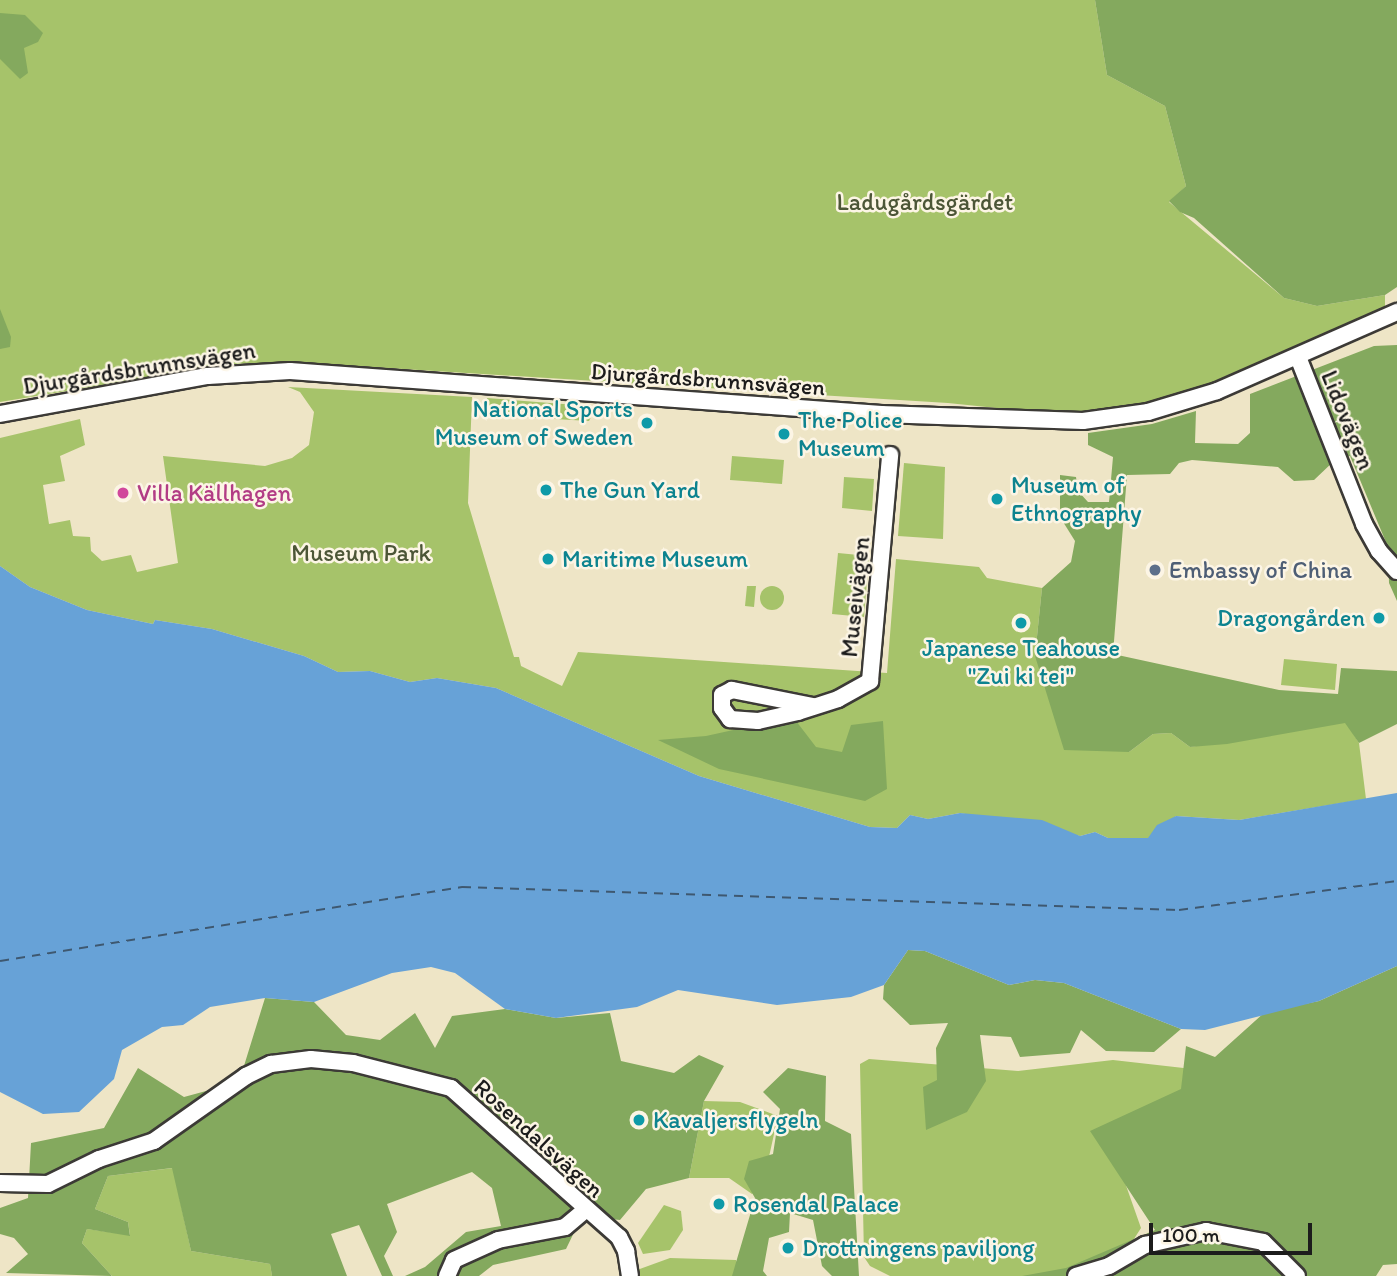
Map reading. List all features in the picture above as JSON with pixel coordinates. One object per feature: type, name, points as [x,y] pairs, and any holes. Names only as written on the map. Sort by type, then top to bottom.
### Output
[{"type":"street","name":"Djurgårdsbrunnsvägen","points":[[0,414],[208,376],[277,371],[881,414],[1083,421],[1185,402],[1298,357],[1397,312]]},
{"type":"street","name":"Lidovägen","points":[[1298,357],[1364,524],[1397,571]]},
{"type":"street","name":"Museivägen","points":[[813,706],[732,690],[722,695],[722,708],[730,719],[758,721],[813,706],[838,699],[870,681],[890,455]]},
{"type":"street","name":"Rosendalsvägen","points":[[0,1183],[55,1181],[99,1158],[172,1132],[259,1069],[311,1059],[381,1068],[451,1088],[584,1211],[619,1237],[626,1251],[630,1276]]},
{"type":"street","points":[[447,1276],[454,1261],[465,1255],[498,1240],[565,1227],[584,1211]]},
{"type":"street","points":[[1076,1276],[1109,1266],[1141,1247],[1198,1232],[1235,1233],[1263,1242],[1297,1276]]},
{"type":"green space","name":"Ladugårdsgärdet","points":[[0,0],[1095,0],[1107,75],[1165,106],[1186,186],[1169,202],[1284,298],[1317,306],[1385,295],[1385,311],[1281,359],[1171,400],[1065,415],[948,403],[292,362],[232,364],[0,402]]},
{"type":"green space","points":[[1095,0],[1397,0],[1397,287],[1385,295],[1317,306],[1284,298],[1194,218],[1180,212],[1169,201],[1186,186],[1165,106],[1107,75]]},
{"type":"green space","points":[[0,13],[25,15],[43,33],[38,42],[24,48],[28,73],[20,79],[0,59]]},
{"type":"green space","points":[[0,309],[11,337],[10,347],[0,349]]},
{"type":"green space","points":[[1397,345],[1397,601],[1389,583],[1388,547],[1350,456],[1334,461],[1314,480],[1294,481],[1278,467],[1192,460],[1179,463],[1170,474],[1127,475],[1113,654],[1279,690],[1338,694],[1341,668],[1397,671],[1397,724],[1359,743],[1345,723],[1227,744],[1190,747],[1171,733],[1153,734],[1129,752],[1064,750],[1035,656],[1042,588],[1071,562],[1075,541],[1060,517],[1060,475],[1076,477],[1078,491],[1088,502],[1109,502],[1113,457],[1088,445],[1088,433],[1152,424],[1196,411],[1195,443],[1238,444],[1250,433],[1250,394],[1374,346]]},
{"type":"green space","name":"Museum Park","points":[[288,387],[472,397],[468,503],[514,657],[519,657],[521,666],[562,686],[578,652],[887,673],[896,559],[979,567],[987,578],[1042,588],[1035,656],[1129,752],[1153,734],[1171,733],[1190,747],[1346,722],[1359,743],[1366,799],[1239,820],[1176,816],[1149,838],[1108,838],[1095,832],[1080,836],[960,813],[928,819],[910,815],[897,828],[870,827],[699,776],[496,688],[437,678],[410,682],[370,671],[338,672],[304,656],[212,629],[155,620],[153,624],[87,610],[30,587],[0,566],[0,438],[80,419],[85,445],[60,456],[65,481],[43,485],[49,524],[70,520],[73,536],[90,537],[91,551],[102,561],[131,555],[137,572],[178,563],[163,456],[265,466],[292,458],[309,445],[314,412],[300,392]]},
{"type":"green space","points":[[487,398],[589,406],[592,415],[589,421],[488,415]]},
{"type":"green space","points":[[732,456],[784,460],[782,484],[730,480]]},
{"type":"green space","points":[[904,463],[945,467],[943,539],[898,536]]},
{"type":"green space","points":[[844,477],[874,479],[872,511],[842,508]]},
{"type":"green space","points":[[838,553],[869,556],[864,617],[832,614]]},
{"type":"green space","points":[[747,586],[756,586],[754,607],[745,606]]},
{"type":"green space","points":[[772,586],[783,593],[784,598],[777,609],[772,610],[761,603],[760,598],[767,587]]},
{"type":"green space","points":[[1284,659],[1337,664],[1335,690],[1281,685]]},
{"type":"green space","points":[[793,717],[816,747],[842,752],[851,725],[883,721],[887,789],[865,801],[719,769],[658,740],[706,736]]},
{"type":"green space","points":[[908,950],[925,951],[1009,985],[1035,980],[1064,983],[1181,1029],[1154,1052],[1106,1051],[1081,1030],[1070,1053],[1020,1057],[1011,1037],[980,1035],[986,1081],[967,1112],[926,1130],[923,1087],[937,1080],[936,1048],[948,1023],[910,1025],[883,999],[884,985]]},
{"type":"green space","points":[[1397,966],[1397,1264],[1383,1265],[1376,1276],[1022,1276],[1066,1268],[1155,1230],[1090,1131],[1181,1089],[1186,1046],[1215,1057],[1265,1012],[1319,1001]]},
{"type":"green space","points":[[265,998],[314,1002],[346,1035],[380,1040],[415,1013],[435,1048],[452,1016],[505,1009],[556,1018],[610,1013],[621,1061],[674,1073],[699,1055],[724,1066],[704,1101],[689,1178],[646,1189],[620,1220],[582,1216],[566,1249],[493,1265],[479,1276],[405,1276],[425,1267],[466,1232],[501,1226],[492,1188],[472,1172],[387,1204],[397,1232],[384,1256],[393,1276],[382,1276],[359,1225],[331,1234],[347,1276],[272,1276],[270,1264],[191,1251],[172,1168],[108,1176],[95,1209],[128,1222],[130,1236],[87,1229],[82,1243],[112,1276],[6,1273],[28,1254],[14,1238],[0,1234],[0,1208],[28,1198],[31,1143],[104,1128],[138,1068],[184,1097],[239,1082]]},
{"type":"green space","points":[[869,1059],[1018,1071],[1113,1060],[1210,1071],[1117,1160],[1141,1228],[1132,1242],[1048,1276],[890,1276],[870,1266],[864,1257],[860,1064]]},
{"type":"green space","points":[[788,1068],[826,1076],[825,1121],[851,1134],[859,1276],[832,1276],[822,1266],[813,1220],[790,1213],[789,1232],[769,1238],[763,1271],[767,1276],[732,1276],[755,1198],[744,1179],[749,1161],[773,1154],[780,1109],[763,1092]]},
{"type":"green space","points":[[704,1101],[740,1102],[778,1116],[763,1184],[752,1194],[729,1178],[689,1178]]},
{"type":"green space","points":[[173,1168],[191,1251],[270,1264],[272,1276],[112,1276],[82,1243],[87,1229],[130,1235],[128,1222],[95,1209],[108,1176]]},
{"type":"green space","points":[[664,1205],[681,1211],[683,1230],[670,1250],[643,1254],[638,1243]]},
{"type":"green space","points":[[670,1258],[736,1260],[743,1276],[635,1276],[637,1270]]},
{"type":"water","points":[[0,566],[30,587],[87,610],[153,624],[155,620],[212,629],[304,656],[338,672],[370,671],[410,682],[437,678],[496,688],[699,776],[870,827],[897,828],[910,815],[928,819],[960,813],[1042,820],[1080,836],[1095,832],[1108,838],[1148,838],[1157,825],[1176,816],[1239,820],[1397,793],[1397,966],[1319,1001],[1205,1030],[1181,1029],[1064,983],[1035,980],[1009,985],[925,951],[908,950],[884,985],[851,997],[777,1005],[678,990],[637,1007],[556,1018],[505,1009],[455,973],[431,967],[392,973],[314,1002],[265,998],[210,1007],[183,1025],[162,1027],[122,1050],[114,1079],[79,1112],[43,1114],[0,1092]]},
{"type":"ferry route","points":[[0,961],[462,887],[1179,910],[1397,881]]},
{"type":"place","name":"National Sports Museum of Sweden","points":[[647,423]]},
{"type":"place","name":"The Police Museum","points":[[784,434]]},
{"type":"place","name":"The Gun Yard","points":[[546,490]]},
{"type":"place","name":"Villa Källhagen","points":[[123,493]]},
{"type":"place","name":"Museum of Ethnography","points":[[997,499]]},
{"type":"place","name":"Maritime Museum","points":[[548,559]]},
{"type":"place","name":"Embassy of China","points":[[1155,570]]},
{"type":"place","name":"Dragongården","points":[[1379,618]]},
{"type":"place","name":"Japanese Teahouse \"Zui ki tei\"","points":[[1021,623]]},
{"type":"place","name":"Kavaljersflygeln","points":[[639,1120]]},
{"type":"place","name":"Rosendal Palace","points":[[719,1204]]},
{"type":"place","name":"Drottningens paviljong","points":[[788,1248]]}]
